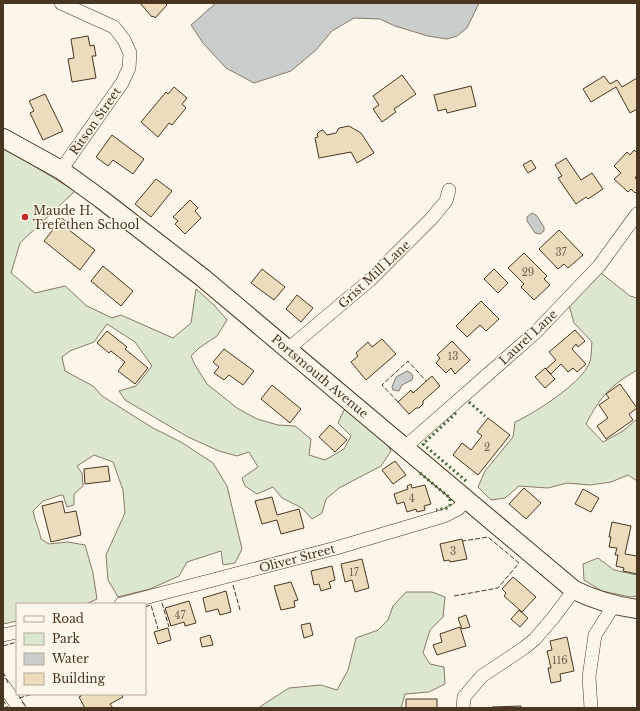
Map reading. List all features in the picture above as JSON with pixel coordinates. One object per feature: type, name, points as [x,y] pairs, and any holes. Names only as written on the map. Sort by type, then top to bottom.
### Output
[{"type":"main road","name":"Portsmouth Avenue","points":[[3,138],[61,170],[203,278],[574,590],[593,599],[614,605],[637,608]]},
{"type":"street","name":"Ritson Street","points":[[61,3],[114,28],[124,40],[130,53],[128,71],[122,83],[61,170]]},
{"type":"street","name":"Grist Mill Lane","points":[[288,349],[370,280],[431,219],[446,200],[449,190]]},
{"type":"street","name":"Laurel Lane","points":[[404,448],[536,332],[599,266],[637,214]]},
{"type":"street","name":"Oliver Street","points":[[125,603],[336,548],[444,516],[458,509],[467,499]]},
{"type":"street","points":[[463,708],[464,697],[482,676],[535,639],[574,590]]},
{"type":"street","points":[[591,708],[588,676],[595,635],[614,605]]},
{"type":"street","points":[[3,635],[16,632]]},
{"type":"street","points":[[3,685],[19,708]]},
{"type":"green space","points":[[3,147],[75,191],[20,243],[11,273],[35,293],[65,286],[87,306],[112,318],[121,315],[173,338],[191,323],[196,289],[214,305],[227,320],[217,336],[199,348],[191,356],[207,384],[237,408],[257,419],[278,425],[295,426],[311,439],[309,455],[325,460],[344,449],[351,436],[338,423],[344,410],[355,411],[383,436],[391,451],[381,466],[339,488],[326,499],[322,513],[312,519],[302,508],[282,498],[273,487],[257,494],[245,486],[242,478],[258,467],[249,452],[237,456],[219,451],[188,437],[125,400],[119,391],[136,386],[152,366],[135,342],[107,324],[94,342],[70,351],[62,357],[65,371],[93,386],[102,396],[153,428],[181,442],[213,463],[227,486],[242,549],[235,563],[223,565],[221,551],[187,562],[179,576],[150,589],[118,597],[108,580],[106,555],[125,513],[123,490],[113,462],[94,455],[77,466],[82,473],[83,486],[74,494],[74,505],[67,507],[63,495],[61,495],[43,501],[33,511],[41,539],[49,544],[68,542],[85,545],[93,573],[97,599],[88,603],[16,603],[16,621],[3,624]]},
{"type":"green space","points":[[601,273],[630,296],[637,298],[637,370],[607,392],[596,406],[586,424],[603,442],[623,431],[637,419],[637,481],[628,475],[611,482],[590,485],[567,483],[548,488],[519,486],[505,498],[491,500],[478,487],[485,471],[513,437],[515,422],[566,390],[583,373],[589,364],[592,342],[574,323],[569,305]]},
{"type":"green space","points":[[598,558],[614,570],[637,575],[637,596],[630,597],[602,591],[584,580],[583,564]]},
{"type":"green space","points":[[406,592],[432,592],[445,597],[443,617],[430,630],[423,653],[430,664],[444,667],[445,684],[429,692],[405,694],[401,708],[258,708],[289,688],[321,685],[337,690],[348,670],[356,638],[378,630],[388,620],[393,606]]},
{"type":"water","points":[[216,3],[479,3],[467,28],[457,36],[447,39],[428,36],[395,26],[380,19],[354,18],[332,31],[316,50],[291,71],[254,83],[226,68],[203,43],[191,25]]},
{"type":"water","points":[[532,213],[536,215],[544,227],[544,231],[540,234],[535,233],[527,221],[527,217]]},
{"type":"water","points":[[407,371],[413,376],[412,380],[402,385],[399,391],[393,390],[392,387],[396,377]]},
{"type":"building","points":[[140,3],[165,3],[167,5],[155,18],[153,16],[152,17]]},
{"type":"building","points":[[88,36],[90,46],[94,45],[96,56],[92,56],[96,78],[72,82],[68,59],[74,58],[71,39]]},
{"type":"building","points":[[402,75],[416,94],[394,109],[396,112],[382,122],[373,109],[379,105],[373,96]]},
{"type":"building","points":[[604,76],[610,84],[617,80],[622,87],[637,78],[637,110],[630,113],[616,87],[591,102],[583,89]]},
{"type":"building","points":[[471,86],[476,106],[447,113],[446,109],[438,111],[434,95]]},
{"type":"building","points":[[174,87],[187,98],[182,104],[186,108],[172,125],[169,123],[158,137],[141,122],[166,92],[168,94]]},
{"type":"building","points":[[45,94],[63,131],[43,140],[30,113],[34,111],[29,101]]},
{"type":"building","points":[[349,126],[361,133],[374,153],[357,163],[351,152],[319,158],[315,138],[318,137],[317,134],[323,130],[327,135],[336,133],[339,128]]},
{"type":"building","points":[[112,135],[144,159],[133,174],[113,160],[108,166],[96,157]]},
{"type":"building","points":[[634,150],[637,153],[637,175],[635,178],[637,180],[637,191],[635,193],[631,189],[628,192],[614,179],[621,173],[614,166],[627,152],[630,155]]},
{"type":"building","points":[[566,158],[581,180],[592,173],[603,189],[588,199],[586,197],[576,204],[558,178],[562,176],[555,165]]},
{"type":"building","points":[[531,160],[536,168],[528,173],[523,165]]},
{"type":"building","points":[[156,179],[172,191],[151,217],[135,204]]},
{"type":"building","points":[[190,200],[198,208],[195,211],[201,218],[185,234],[175,224],[178,221],[173,217]]},
{"type":"building","points":[[62,218],[72,227],[69,230],[95,250],[80,270],[44,241]]},
{"type":"building","points":[[559,230],[583,255],[568,268],[564,264],[558,269],[539,249]]},
{"type":"building","points":[[524,253],[547,276],[544,279],[550,285],[534,300],[521,287],[524,284],[508,268]]},
{"type":"building","points":[[103,266],[133,291],[121,306],[91,281]]},
{"type":"building","points":[[262,269],[285,287],[274,300],[251,283]]},
{"type":"building","points":[[494,269],[508,283],[498,293],[484,279]]},
{"type":"building","points":[[297,295],[313,308],[301,322],[286,309]]},
{"type":"building","points":[[481,301],[499,319],[486,331],[480,325],[467,337],[456,326]]},
{"type":"building","points":[[575,330],[585,341],[578,347],[576,344],[572,349],[586,364],[577,372],[573,368],[568,372],[561,364],[551,374],[546,369],[556,360],[549,352]]},
{"type":"building","points":[[107,331],[127,347],[125,349],[148,368],[135,384],[118,371],[125,362],[111,351],[109,353],[97,343]]},
{"type":"building","points":[[382,339],[396,354],[366,380],[351,362],[358,356],[356,353],[368,342],[372,347]]},
{"type":"building","points":[[452,341],[470,360],[455,374],[451,368],[446,373],[436,363],[440,358],[437,355]]},
{"type":"building","points":[[224,349],[254,371],[243,385],[229,375],[224,380],[214,373],[219,367],[213,362]]},
{"type":"building","points":[[545,368],[555,379],[545,388],[535,377]]},
{"type":"building","points":[[432,376],[440,386],[423,401],[423,404],[419,408],[416,408],[409,414],[398,402],[411,390],[413,393]]},
{"type":"building","points":[[620,384],[637,408],[629,414],[633,420],[606,439],[597,426],[608,418],[599,405],[609,398],[606,394]]},
{"type":"building","points":[[272,385],[301,409],[290,423],[261,399]]},
{"type":"building","points":[[488,418],[510,435],[478,475],[453,455],[462,443],[471,450],[482,436],[477,432]]},
{"type":"building","points":[[330,425],[347,440],[335,452],[319,437]]},
{"type":"building","points":[[395,461],[406,475],[393,484],[382,470]]},
{"type":"building","points":[[108,466],[110,481],[85,484],[84,469]]},
{"type":"building","points":[[411,484],[412,488],[425,485],[431,504],[424,506],[425,510],[417,512],[416,509],[407,512],[404,502],[397,504],[394,494],[408,489],[407,486]]},
{"type":"building","points":[[524,488],[541,503],[526,519],[509,504]]},
{"type":"building","points":[[583,489],[599,498],[591,512],[575,504]]},
{"type":"building","points":[[272,497],[277,515],[299,509],[304,528],[281,534],[277,520],[262,524],[255,501]]},
{"type":"building","points":[[62,501],[65,513],[76,511],[81,535],[51,542],[42,506]]},
{"type":"building","points":[[612,522],[631,526],[625,554],[637,556],[637,574],[623,571],[624,568],[616,566],[618,555],[615,555],[617,548],[609,547]]},
{"type":"building","points":[[462,539],[467,559],[450,562],[449,560],[444,561],[440,544]]},
{"type":"building","points":[[362,559],[369,588],[355,592],[352,580],[345,582],[341,564]]},
{"type":"building","points":[[332,566],[335,580],[329,582],[331,588],[321,591],[319,584],[314,585],[311,571]]},
{"type":"building","points":[[513,577],[536,597],[522,612],[504,596],[506,593],[502,589]]},
{"type":"building","points":[[291,582],[298,600],[294,601],[295,607],[281,610],[274,586]]},
{"type":"building","points":[[226,591],[231,612],[220,615],[218,609],[206,612],[203,598]]},
{"type":"building","points":[[189,601],[196,623],[185,626],[184,622],[171,626],[165,608]]},
{"type":"building","points":[[519,610],[528,618],[520,627],[511,619]]},
{"type":"building","points":[[466,615],[470,627],[462,629],[458,618]]},
{"type":"building","points":[[310,623],[313,635],[304,638],[301,625]]},
{"type":"building","points":[[460,627],[466,646],[437,655],[433,645],[442,642],[440,634]]},
{"type":"building","points":[[168,628],[171,640],[158,644],[154,632]]},
{"type":"building","points":[[210,635],[213,645],[202,647],[200,638]]},
{"type":"building","points":[[567,637],[574,671],[560,674],[561,681],[551,683],[548,668],[551,668],[547,651],[552,650],[550,641]]},
{"type":"building","points":[[122,695],[123,697],[110,704],[113,708],[85,708],[79,697]]},
{"type":"building","points":[[406,699],[437,699],[437,708],[406,708]]},
{"type":"building","points":[[521,706],[521,708],[492,708],[492,707]]},
{"type":"hedge","points":[[469,402],[485,416]]},
{"type":"hedge","points":[[456,413],[423,444],[466,481]]},
{"type":"hedge","points":[[420,473],[450,498],[450,505],[447,508],[436,510]]},
{"type":"fence","points":[[398,402],[382,385],[408,361],[426,381]]},
{"type":"fence","points":[[454,596],[498,588],[519,563],[488,537],[463,541]]},
{"type":"fence","points":[[233,585],[240,610]]},
{"type":"fence","points":[[162,603],[169,627]]},
{"type":"fence","points":[[146,607],[151,605],[158,629]]},
{"type":"fence","points":[[3,646],[16,642]]},
{"type":"fence","points":[[3,672],[8,683]]},
{"type":"fence","points":[[19,698],[30,695]]},
{"type":"fence","points":[[3,700],[8,708]]},
{"type":"fence","points":[[22,702],[27,708]]},
{"type":"place","name":"Maude H. Trefethen School","points":[[25,217]]}]
